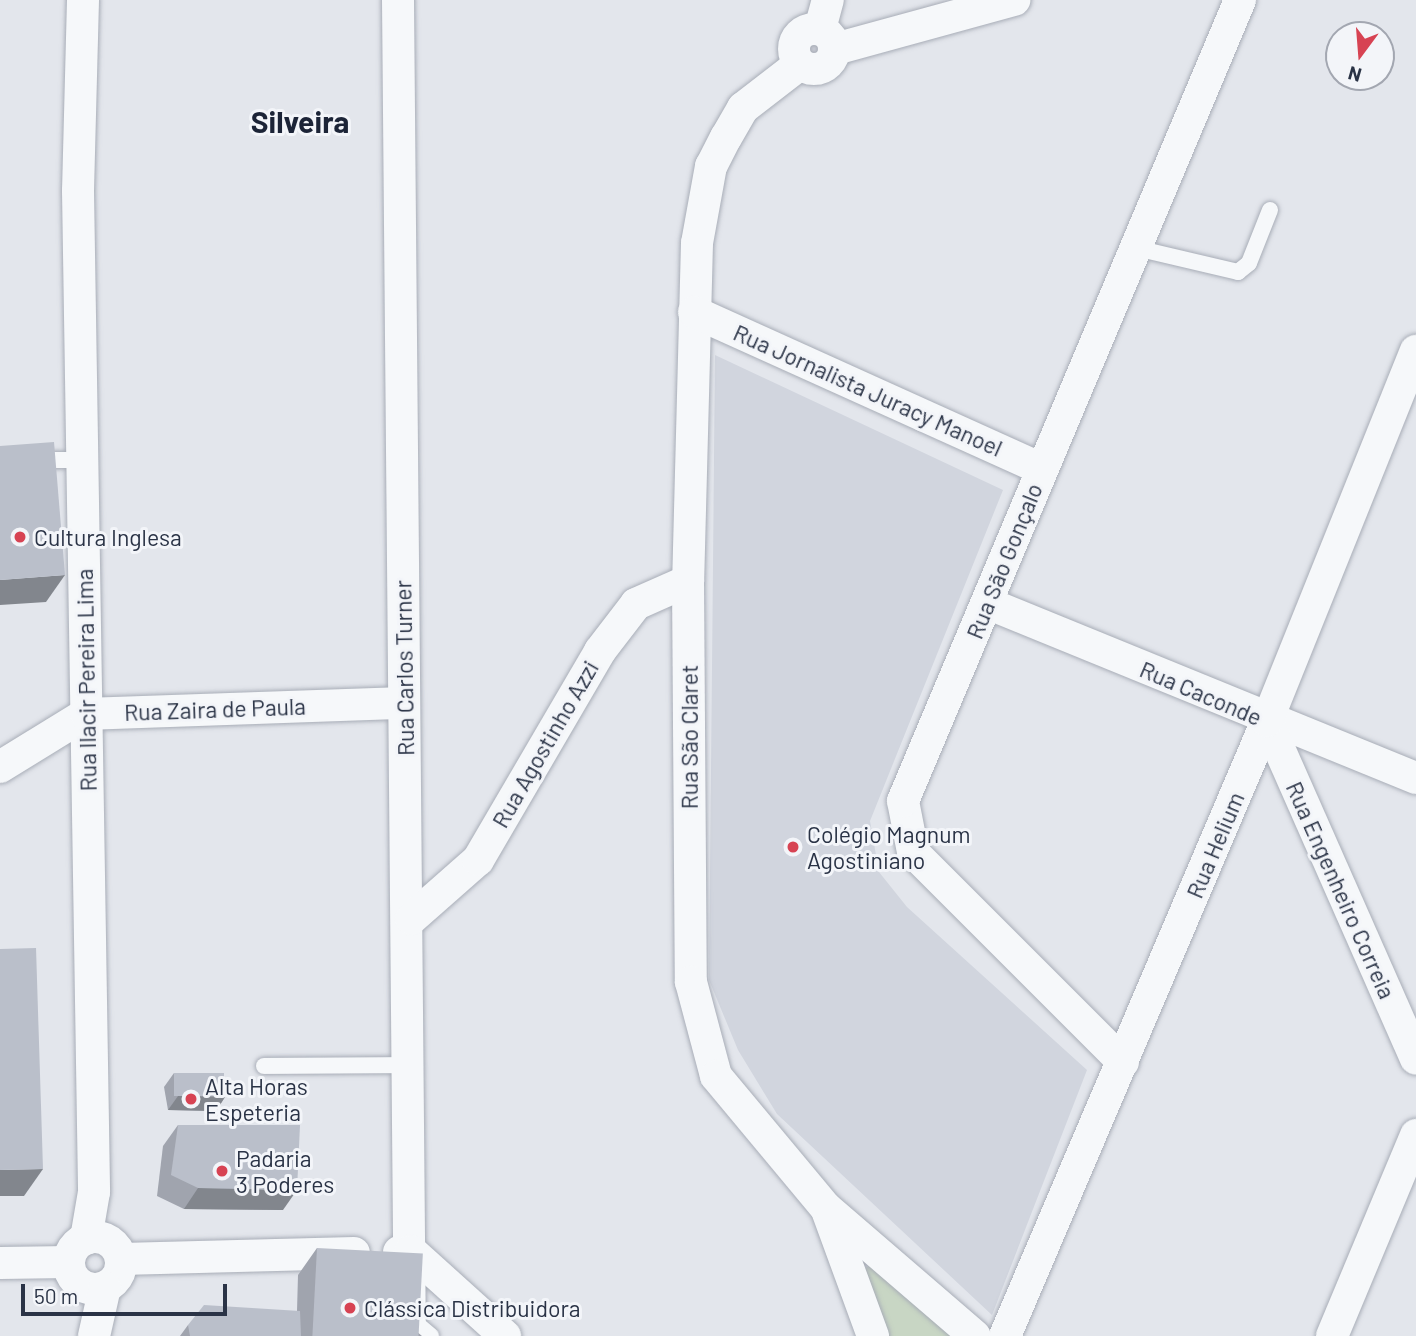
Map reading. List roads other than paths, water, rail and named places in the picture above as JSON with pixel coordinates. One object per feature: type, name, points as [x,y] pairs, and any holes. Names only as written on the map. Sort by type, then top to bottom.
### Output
[{"type":"street","name":"Rua Ilacir Pereira Lima","points":[[83,0],[68,460],[86,714],[94,1336]]},
{"type":"street","name":"Rua Carlos Turner","points":[[398,0],[403,703],[411,919],[411,1251],[417,1330]]},
{"type":"street","points":[[828,26],[1014,0]]},
{"type":"street","name":"Rua São Gonçalo","points":[[1123,1062],[913,852],[904,825],[903,801],[1240,0]]},
{"type":"street","name":"Rua São Claret","points":[[828,26],[798,36],[794,47],[800,64],[743,108],[711,166],[694,312],[688,581],[691,982],[716,1076],[826,1208],[975,1336]]},
{"type":"street","name":"Rua Jornalista Juracy Manoel","points":[[694,312],[1042,468]]},
{"type":"street","name":"Rua Helium","points":[[1005,1336],[1267,721],[1416,351]]},
{"type":"street","name":"Rua Agostinho Azzi","points":[[411,919],[478,860],[600,650],[636,604],[688,581]]},
{"type":"street","name":"Rua Caconde","points":[[987,603],[1267,721],[1416,778]]},
{"type":"street","name":"Rua Zaira de Paula","points":[[0,767],[86,714],[403,703]]},
{"type":"street","name":"Rua Engenheiro Correia","points":[[1267,721],[1416,1059]]},
{"type":"street","points":[[1332,1336],[1416,1135]]},
{"type":"street","points":[[826,1208],[873,1336]]},
{"type":"street","points":[[0,1263],[411,1251],[505,1336]]},
{"type":"lane","points":[[1136,248],[1238,272],[1249,263],[1270,210]]},
{"type":"lane","points":[[264,1066],[411,1065]]},
{"type":"place","name":"Cultura Inglesa","points":[[20,537]]},
{"type":"place","name":"Colégio Magnum Agostiniano","points":[[793,847]]},
{"type":"place","name":"Alta Horas Espeteria","points":[[191,1099]]},
{"type":"place","name":"Padaria 3 Poderes","points":[[222,1171]]},
{"type":"place","name":"Clássica Distribuidora","points":[[350,1308]]},
{"type":"district","name":"Silveira","points":[[300,121]]}]
